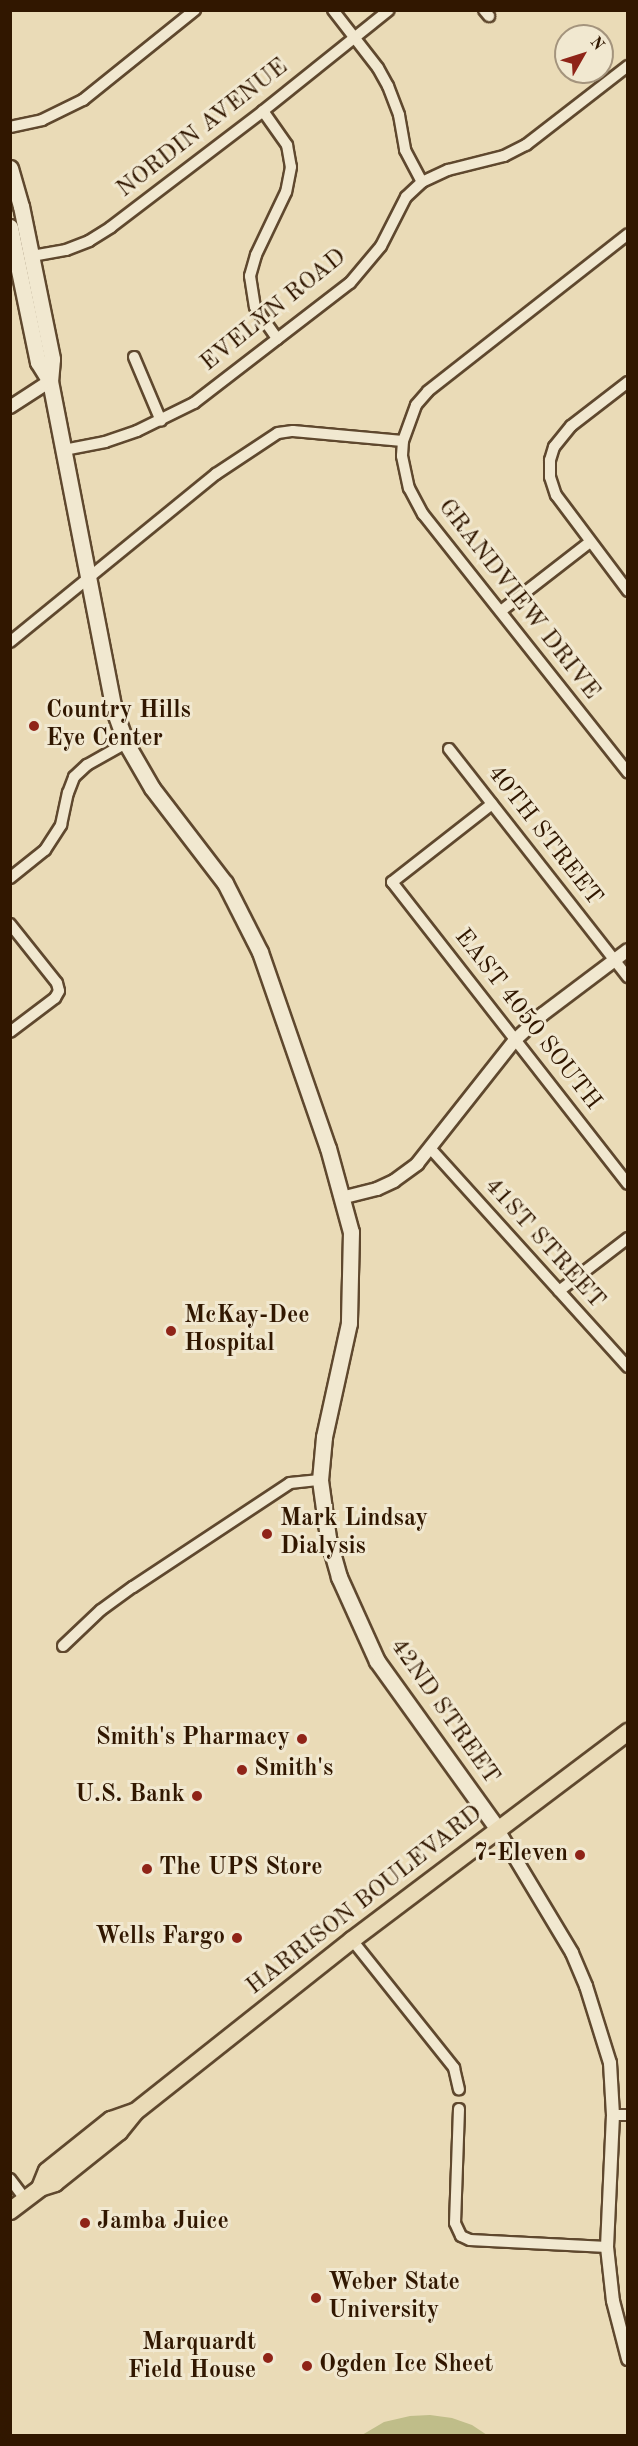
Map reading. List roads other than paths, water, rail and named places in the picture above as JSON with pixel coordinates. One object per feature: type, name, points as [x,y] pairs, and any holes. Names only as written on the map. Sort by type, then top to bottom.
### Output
[{"type":"main road","points":[[10,168],[32,256],[52,359],[50,381]]},
{"type":"main road","points":[[10,227],[38,362],[50,381]]},
{"type":"main road","name":"42ND STREET","points":[[50,381],[112,699],[126,743],[152,788],[225,883],[241,910],[260,952],[328,1148],[351,1232],[349,1323],[324,1437],[320,1480],[328,1538],[339,1577],[377,1661],[497,1828]]},
{"type":"main road","name":"HARRISON BOULEVARD","points":[[10,2211],[40,2188],[46,2170],[111,2120],[135,2112],[497,1828],[627,1732]]},
{"type":"street","points":[[10,127],[42,120],[83,100],[195,10]]},
{"type":"street","points":[[333,10],[388,86],[399,115],[405,150],[422,182]]},
{"type":"street","name":"NORDIN AVENUE","points":[[32,256],[66,250],[96,236],[263,111],[388,10]]},
{"type":"street","name":"EVELYN ROAD","points":[[64,450],[105,442],[160,421],[194,403],[350,282],[381,246],[406,197],[422,182],[448,170],[504,156],[525,145],[627,66]]},
{"type":"street","points":[[263,111],[286,145],[291,167],[286,192],[256,255],[250,276],[255,307],[277,339]]},
{"type":"street","name":"GRANDVIEW DRIVE","points":[[627,234],[428,391],[416,405],[408,421],[403,441],[405,474],[415,501],[627,773]]},
{"type":"street","points":[[134,357],[160,421]]},
{"type":"street","points":[[10,408],[50,381]]},
{"type":"street","points":[[627,382],[571,426],[554,447],[550,460],[550,477],[556,495],[627,591]]},
{"type":"street","points":[[10,642],[216,474],[278,433],[293,431],[403,441]]},
{"type":"street","points":[[501,611],[590,542]]},
{"type":"street","points":[[10,878],[45,850],[61,825],[68,793],[75,777],[87,765],[126,743]]},
{"type":"street","name":"40TH STREET","points":[[449,749],[627,977]]},
{"type":"street","name":"EAST 4050 SOUTH","points":[[492,804],[392,882],[627,1184]]},
{"type":"street","points":[[10,924],[57,983],[58,991],[55,998],[10,1032]]},
{"type":"street","points":[[341,1198],[363,1194],[394,1181],[417,1164],[515,1040],[543,1014],[627,950]]},
{"type":"street","name":"41ST STREET","points":[[430,1148],[627,1367]]},
{"type":"street","points":[[559,1291],[627,1238]]},
{"type":"street","points":[[63,1646],[109,1604],[290,1483],[320,1480]]},
{"type":"street","name":"42ND STREET","points":[[497,1828],[561,1933],[586,1986],[610,2063],[613,2115],[607,2247],[614,2301],[627,2359]]},
{"type":"street","points":[[352,1940],[454,2068],[459,2089]]},
{"type":"street","points":[[459,2109],[455,2223],[461,2236],[470,2240],[607,2247]]},
{"type":"street","points":[[613,2115],[627,2115]]},
{"type":"street","points":[[10,2179],[25,2199]]},
{"type":"place","name":"Country Hills Eye Center","points":[[34,726]]},
{"type":"place","name":"McKay-Dee Hospital","points":[[171,1331]]},
{"type":"place","name":"Mark Lindsay Dialysis","points":[[267,1534]]},
{"type":"place","name":"Smith's Pharmacy","points":[[302,1739]]},
{"type":"place","name":"Smith's","points":[[242,1770]]},
{"type":"place","name":"U.S. Bank","points":[[197,1796]]},
{"type":"place","name":"7-Eleven","points":[[580,1855]]},
{"type":"place","name":"The UPS Store","points":[[147,1869]]},
{"type":"place","name":"Wells Fargo","points":[[237,1938]]},
{"type":"place","name":"Jamba Juice","points":[[85,2223]]},
{"type":"place","name":"Weber State University","points":[[316,2298]]},
{"type":"place","name":"Marquardt Field House","points":[[268,2358]]},
{"type":"place","name":"Ogden Ice Sheet","points":[[307,2366]]}]
